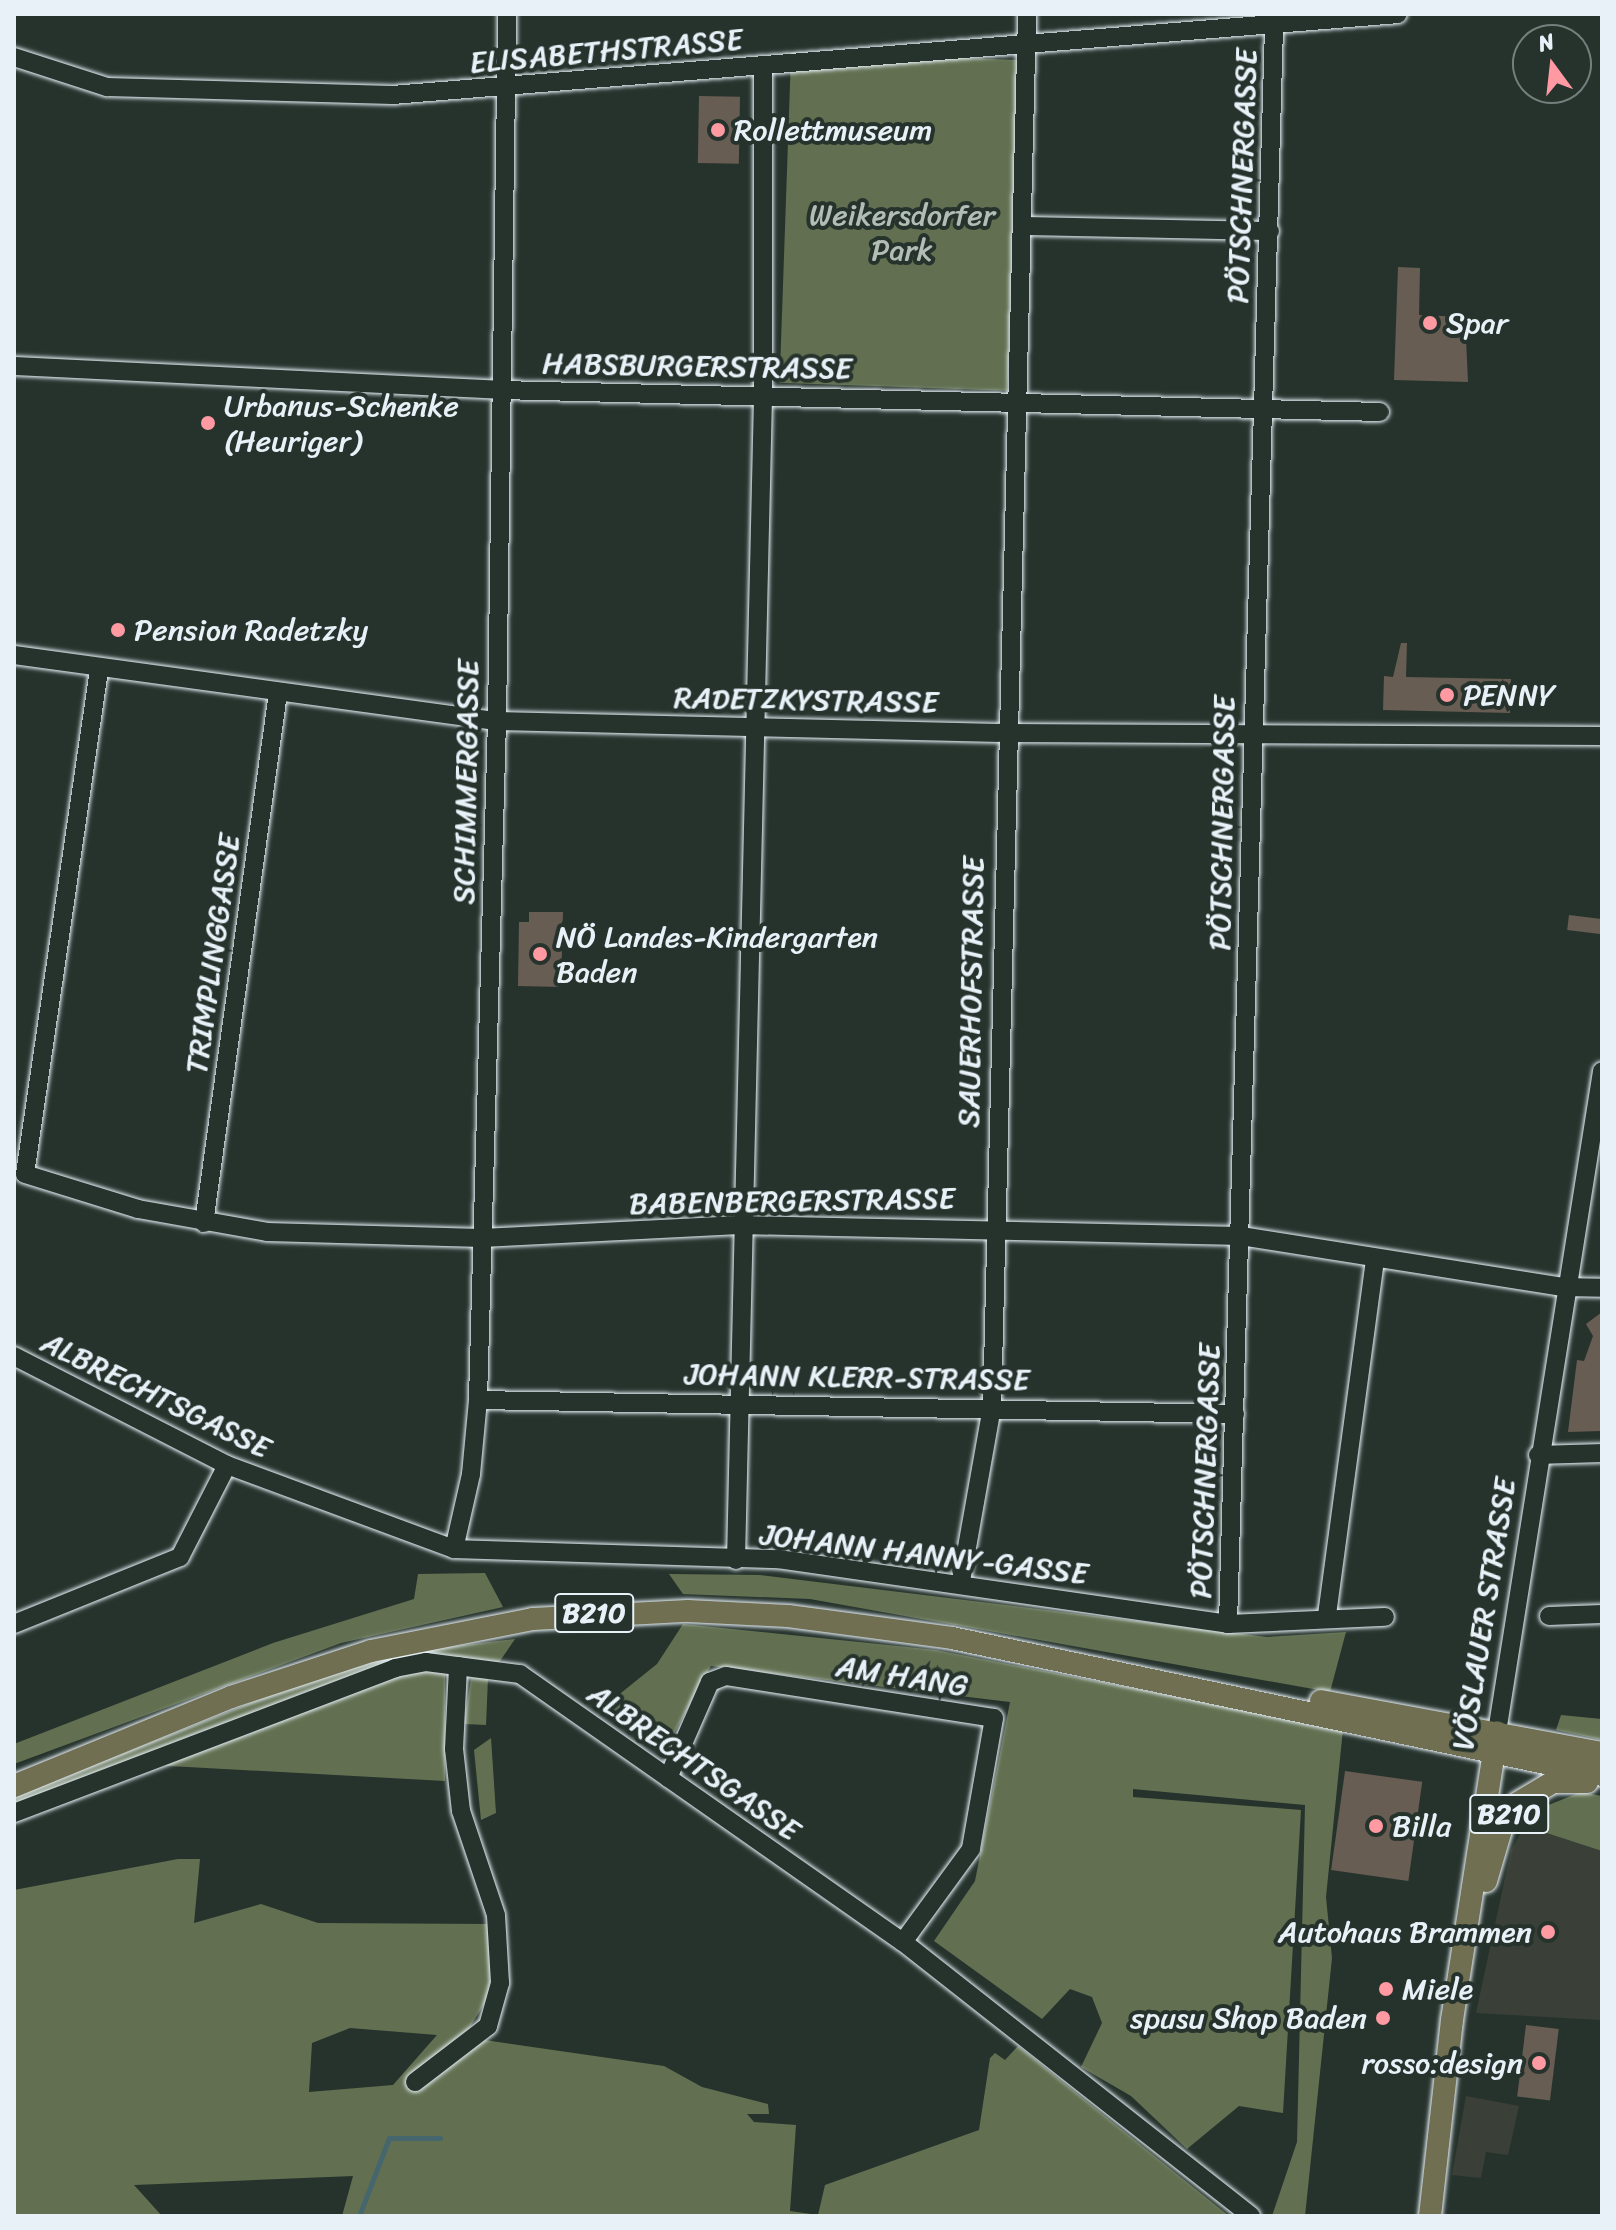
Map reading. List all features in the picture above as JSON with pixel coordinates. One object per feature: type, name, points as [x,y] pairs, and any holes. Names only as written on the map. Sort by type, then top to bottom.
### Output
[{"type":"main road","name":"B210","points":[[14,1786],[231,1697],[371,1651],[476,1627],[584,1614],[720,1612],[858,1623],[1495,1742],[1602,1753]]},
{"type":"main road","name":"B210","points":[[1495,1742],[1602,1775]]},
{"type":"main road","name":"VÖSLAUER STRASSE","points":[[1430,2216],[1469,1909],[1495,1742]]},
{"type":"main road","name":"B210","points":[[1469,1909],[1487,1880],[1503,1823],[1518,1803],[1553,1782],[1602,1784]]},
{"type":"street","name":"SCHIMMERGASSE","points":[[454,1549],[471,1474],[478,1400],[497,721],[501,88],[507,14]]},
{"type":"street","points":[[1023,45],[1027,14]]},
{"type":"street","name":"ELISABETHSTRASSE","points":[[14,57],[107,87],[294,96],[501,88],[1398,14]]},
{"type":"street","name":"PÖTSCHNERGASSE","points":[[1228,1624],[1241,1236],[1260,410],[1270,231],[1274,25]]},
{"type":"street","name":"SAUERHOFSTRASSE","points":[[961,1581],[992,1407],[1004,733],[1014,402],[1023,226],[1023,45]]},
{"type":"street","points":[[736,1560],[740,1225],[763,393],[763,66]]},
{"type":"street","points":[[1023,226],[1270,231]]},
{"type":"street","name":"HABSBURGERSTRASSE","points":[[14,366],[500,390],[763,393],[1380,412]]},
{"type":"street","name":"RADETZKYSTRASSE","points":[[14,655],[99,670],[497,721],[1004,733],[1602,736]]},
{"type":"street","name":"BABENBERGERSTRASSE","points":[[99,670],[25,1174],[204,1223],[267,1232],[482,1238],[740,1225],[995,1227],[1241,1236],[1563,1287],[1602,1288]]},
{"type":"street","name":"TRIMPLINGGASSE","points":[[204,1223],[278,693]]},
{"type":"street","name":"VÖSLAUER STRASSE","points":[[1495,1742],[1563,1287],[1599,1117],[1602,1071]]},
{"type":"street","points":[[1327,1615],[1375,1259]]},
{"type":"street","name":"ALBRECHTSGASSE","points":[[14,1356],[227,1465],[454,1549]]},
{"type":"street","name":"JOHANN KLERR-STRASSE","points":[[478,1400],[740,1402],[1235,1414]]},
{"type":"street","points":[[1538,1455],[1602,1453]]},
{"type":"street","points":[[14,1624],[180,1557],[227,1465]]},
{"type":"street","name":"JOHANN HANNY-GASSE","points":[[454,1549],[778,1559],[961,1581],[1228,1624],[1327,1615],[1385,1617]]},
{"type":"street","points":[[1549,1616],[1602,1614]]},
{"type":"street","name":"ALBRECHTSGASSE","points":[[14,1813],[380,1672],[426,1662],[520,1674],[903,1942],[1251,2216]]},
{"type":"street","points":[[415,2082],[488,2026],[500,1983],[496,1915],[461,1811],[454,1749],[458,1666]]},
{"type":"street","name":"AM HANG","points":[[668,1778],[710,1682],[726,1676],[994,1718],[971,1849],[903,1942]]},
{"type":"shaded area","name":"Autohaus Brammen","points":[[1525,1826],[1602,1851],[1602,2020],[1476,2013],[1511,1850]]},
{"type":"shaded area","points":[[1466,2096],[1519,2106],[1508,2155],[1486,2152],[1481,2178],[1452,2175]]},
{"type":"green space","name":"Weikersdorfer Park","points":[[791,52],[1019,60],[1007,391],[780,383]]},
{"type":"green space","points":[[485,1573],[503,1607],[341,1643],[14,1764],[14,1744],[273,1643],[414,1599],[418,1574]]},
{"type":"green space","points":[[669,1574],[760,1575],[1267,1637],[1346,1632],[1330,1692],[810,1599],[683,1594]]},
{"type":"green space","points":[[683,1624],[936,1650],[1343,1729],[1326,1897],[1332,1958],[1305,2216],[1272,2216],[1297,2142],[1305,1805],[1133,1789],[1133,1797],[1301,1810],[1283,2113],[1239,2106],[1187,2149],[1131,2096],[1081,2067],[1102,2023],[1092,1997],[1070,1989],[1042,2019],[934,1941],[975,1881],[1010,1702],[711,1666],[666,1748],[606,1705],[657,1664]]},
{"type":"green space","points":[[515,1639],[498,1664],[445,1659],[445,1781],[151,1765],[14,1823],[14,1797],[306,1681],[406,1652]]},
{"type":"green space","points":[[471,1678],[488,1678],[486,1725],[464,1724]]},
{"type":"green space","points":[[1561,1715],[1602,1719],[1602,1740],[1556,1730]]},
{"type":"green space","points":[[491,1738],[496,1813],[481,1820],[474,1750]]},
{"type":"green space","points":[[1581,1792],[1602,1796],[1602,1851],[1525,1826],[1546,1806]]},
{"type":"green space","points":[[178,1859],[200,1859],[194,1923],[261,1904],[318,1923],[489,1924],[492,1991],[464,2037],[664,2066],[702,2087],[768,2104],[769,2114],[747,2114],[754,2122],[796,2125],[790,2211],[818,2215],[825,2185],[979,2130],[990,2058],[995,2053],[1005,2060],[1018,2046],[1229,2216],[342,2216],[353,2176],[134,2185],[162,2216],[14,2216],[14,1890]],"holes":[[[350,2028],[437,2035],[393,2085],[309,2092],[312,2043]]]},
{"type":"building","name":"Rollettmuseum","points":[[699,96],[740,97],[739,164],[698,163]]},
{"type":"building","name":"Spar","points":[[1398,267],[1420,268],[1419,315],[1465,317],[1468,382],[1394,380]]},
{"type":"building","name":"PENNY","points":[[1401,643],[1407,643],[1406,677],[1511,679],[1510,713],[1383,710],[1384,676],[1393,677]]},
{"type":"building","name":"NÖ Landes-Kindergarten Baden","points":[[529,912],[563,912],[561,987],[518,986],[519,922],[529,922]]},
{"type":"building","points":[[1569,915],[1602,919],[1600,934],[1567,930]]},
{"type":"building","points":[[1602,1312],[1602,1431],[1568,1432],[1577,1360],[1584,1361],[1593,1336],[1586,1324]]},
{"type":"building","name":"Billa","points":[[1345,1771],[1422,1782],[1408,1881],[1331,1870]]},
{"type":"building","name":"rosso:design","points":[[1526,2025],[1559,2029],[1550,2100],[1517,2096]]},
{"type":"waterway","points":[[359,2216],[389,2138],[440,2138]]},
{"type":"place","name":"Rollettmuseum","points":[[718,130]]},
{"type":"place","name":"Spar","points":[[1430,323]]},
{"type":"place","name":"Urbanus-Schenke (Heuriger)","points":[[208,423]]},
{"type":"place","name":"Pension Radetzky","points":[[118,630]]},
{"type":"place","name":"PENNY","points":[[1447,695]]},
{"type":"place","name":"NÖ Landes-Kindergarten Baden","points":[[540,954]]},
{"type":"place","name":"Billa","points":[[1376,1826]]},
{"type":"place","name":"Autohaus Brammen","points":[[1548,1932]]},
{"type":"place","name":"Miele","points":[[1386,1989]]},
{"type":"place","name":"spusu Shop Baden","points":[[1383,2018]]},
{"type":"place","name":"rosso:design","points":[[1539,2063]]}]
